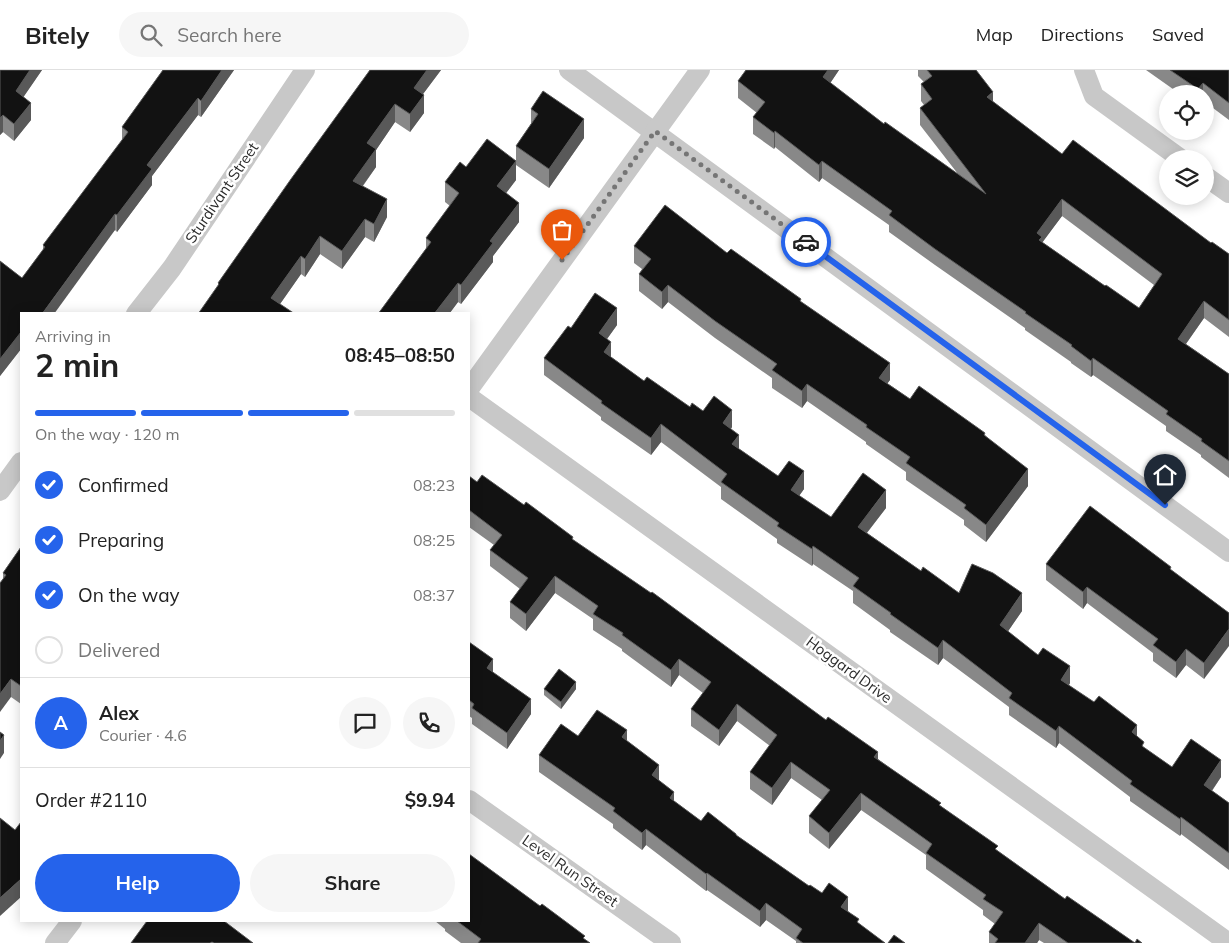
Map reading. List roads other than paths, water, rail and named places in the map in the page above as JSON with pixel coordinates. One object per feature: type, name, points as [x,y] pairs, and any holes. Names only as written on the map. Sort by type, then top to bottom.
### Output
[{"type":"street","name":"Sturdivant Street","points":[[138,312],[172,268],[305,70]]},
{"type":"street","points":[[569,70],[1229,552]]},
{"type":"street","points":[[470,388],[700,70]]},
{"type":"street","points":[[1084,70],[1094,96],[1169,150]]},
{"type":"street","points":[[1214,182],[1229,193]]},
{"type":"street","name":"Hoggard Drive","points":[[470,398],[1229,942]]},
{"type":"street","points":[[0,491],[20,463]]},
{"type":"street","name":"Level Run Street","points":[[470,801],[671,943]]},
{"type":"street","points":[[55,943],[71,922]]}]
